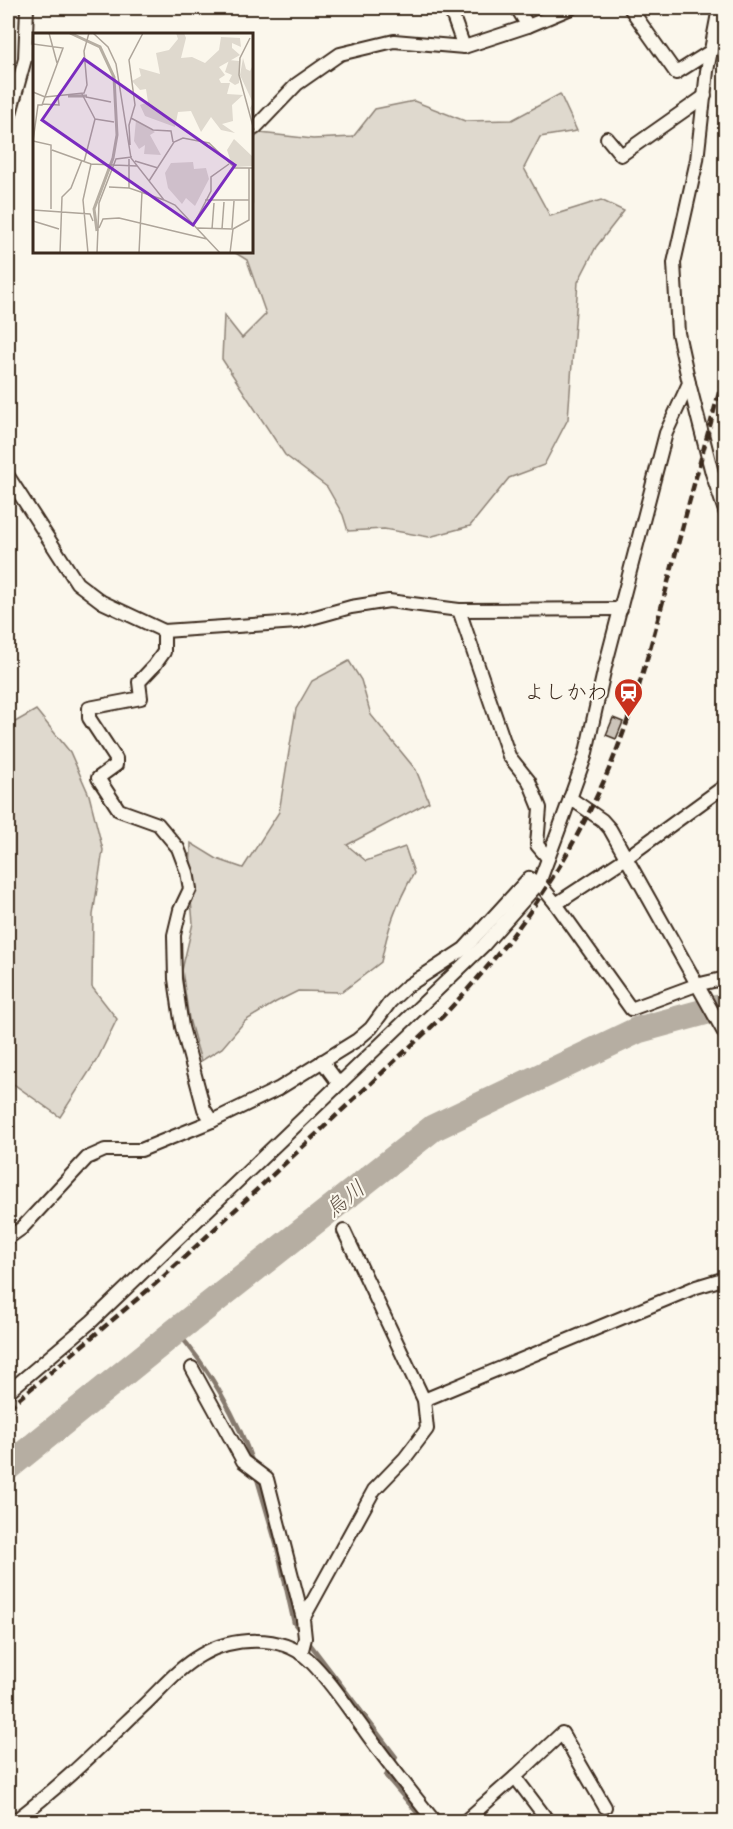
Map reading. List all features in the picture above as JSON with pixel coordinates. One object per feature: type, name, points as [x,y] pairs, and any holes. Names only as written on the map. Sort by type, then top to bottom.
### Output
[{"type":"street","points":[[8,121],[30,61],[27,8]]},
{"type":"street","points":[[450,8],[464,47]]},
{"type":"street","points":[[517,8],[528,26]]},
{"type":"street","points":[[254,128],[297,84],[340,54],[394,41],[464,47],[528,26],[571,8]]},
{"type":"street","points":[[630,8],[676,73],[711,51]]},
{"type":"street","points":[[719,8],[697,160],[674,263],[678,333],[712,473],[726,514]]},
{"type":"street","points":[[607,138],[621,155],[705,96]]},
{"type":"street","points":[[8,1392],[92,1321],[483,946],[539,883],[585,757],[605,667],[666,433],[689,383]]},
{"type":"street","points":[[8,476],[76,582],[102,602],[164,631],[297,622],[351,607],[389,601],[459,610],[621,609]]},
{"type":"street","points":[[459,610],[509,756],[529,781],[540,808],[537,845],[548,858]]},
{"type":"street","points":[[164,631],[164,652],[139,682],[141,698],[89,708],[89,718],[116,759],[116,765],[98,778],[103,786],[119,810],[159,825],[178,848],[187,872],[190,889],[180,910],[174,935],[175,979],[182,1027],[204,1109],[212,1121]]},
{"type":"street","points":[[556,904],[626,858],[726,785]]},
{"type":"street","points":[[570,798],[602,820],[610,829],[724,1033]]},
{"type":"street","points":[[8,1238],[22,1228],[87,1158],[105,1150],[141,1149],[212,1121],[278,1089],[357,1040],[371,1028],[390,1002],[406,987],[464,949],[529,878],[539,883],[556,904],[631,1009],[726,978]]},
{"type":"street","points":[[322,1061],[339,1084]]},
{"type":"street","points":[[303,1619],[374,1490],[405,1458],[427,1429],[424,1400],[345,1231]]},
{"type":"street","points":[[424,1400],[696,1287],[726,1278]]},
{"type":"street","points":[[192,1368],[243,1461],[267,1479],[303,1619],[305,1638],[301,1653]]},
{"type":"street","points":[[14,1821],[57,1787],[151,1699],[174,1673],[204,1653],[235,1643],[254,1641],[277,1643],[301,1653],[326,1679],[389,1765],[435,1821]]},
{"type":"street","points":[[464,1821],[562,1733],[604,1807]]},
{"type":"street","points":[[515,1777],[549,1821]]},
{"type":"shaded area","points":[[560,94],[577,131],[540,137],[524,168],[550,216],[601,200],[624,211],[596,247],[578,282],[568,419],[544,465],[509,478],[470,526],[429,537],[384,529],[348,531],[343,515],[327,487],[285,455],[222,359],[224,315],[242,338],[266,314],[247,260],[237,254],[254,254],[254,138],[260,133],[313,139],[353,137],[375,109],[414,101],[465,121],[512,120]]},
{"type":"shaded area","points":[[349,661],[361,680],[371,715],[416,770],[429,802],[347,845],[366,861],[405,847],[414,873],[393,916],[381,962],[342,992],[298,991],[276,1002],[245,1021],[222,1048],[201,1061],[189,1019],[182,970],[193,923],[190,889],[191,843],[217,859],[243,868],[279,812],[296,709],[312,681]]},
{"type":"shaded area","points":[[36,710],[70,752],[89,795],[103,850],[93,915],[92,987],[117,1019],[98,1058],[60,1117],[8,1080],[8,726]]},
{"type":"building","points":[[613,718],[623,722],[616,739],[606,735]]},
{"type":"waterway","name":"烏川","points":[[8,1467],[433,1128],[638,1030],[726,1006]]},
{"type":"waterway","points":[[176,1331],[199,1360],[221,1394],[239,1429],[253,1464]]},
{"type":"waterway","points":[[256,1475],[277,1547],[294,1623],[300,1631]]},
{"type":"waterway","points":[[307,1640],[396,1757],[386,1776],[425,1822]]},
{"type":"railway","points":[[8,1408],[161,1279],[443,1016],[488,966],[546,889],[594,802],[627,723],[652,641],[726,367]]},
{"type":"place","name":"よしかわ","points":[[629,718]]}]
